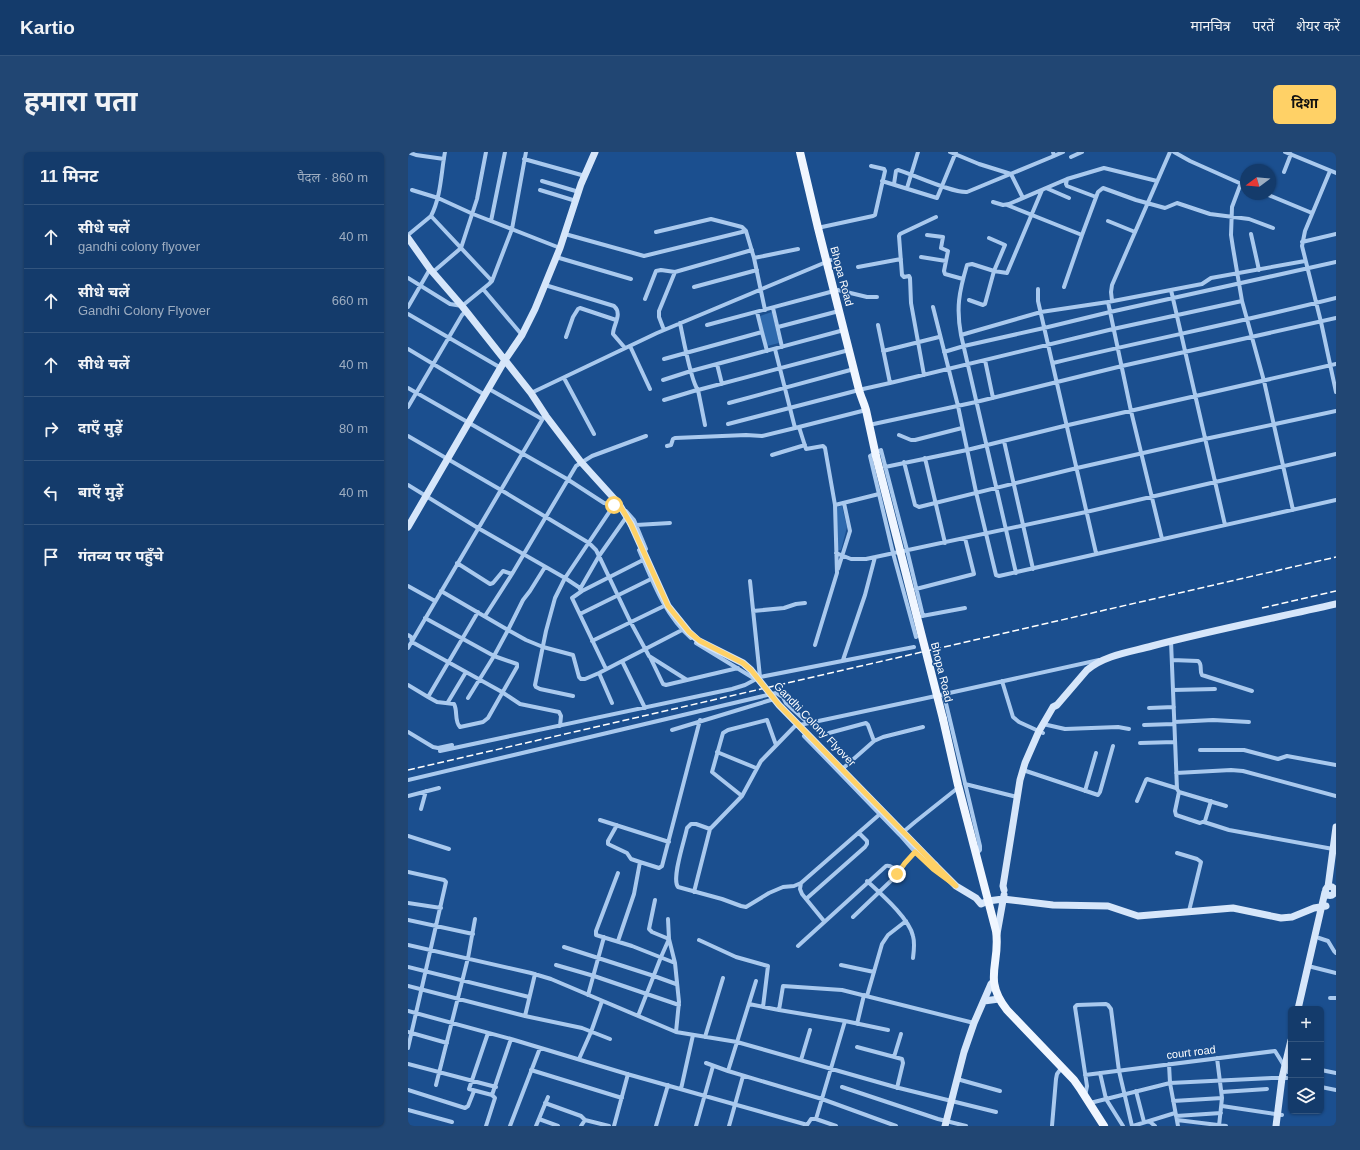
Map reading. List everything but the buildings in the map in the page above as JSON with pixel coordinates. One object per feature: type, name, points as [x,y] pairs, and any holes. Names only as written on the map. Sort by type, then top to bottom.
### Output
[{"type":"main road","name":"Bhopa Road","points":[[800,152],[829,261]]},
{"type":"main road","name":"Bhopa Road","points":[[805,152],[836,291],[861,389],[862,401],[865,407],[943,719],[962,786],[985,902],[993,920],[997,937],[997,949],[992,983]]},
{"type":"main road","name":"Bhopa Road","points":[[836,291],[849,350],[861,389]]},
{"type":"main road","points":[[992,983],[1005,1012],[1086,1098]]},
{"type":"main road","points":[[998,999],[1074,1080],[1102,1125]]},
{"type":"street","points":[[408,152],[416,155],[444,159]]},
{"type":"street","points":[[408,235],[431,216],[438,198],[445,152]]},
{"type":"street","points":[[408,307],[420,286],[432,271],[461,248],[477,199],[486,152]]},
{"type":"street","points":[[491,221],[504,152]]},
{"type":"street","points":[[408,407],[462,315],[464,309],[492,281],[512,229],[526,152]]},
{"type":"street","points":[[408,527],[505,360],[522,335],[560,248],[579,192],[595,152]]},
{"type":"street","points":[[907,188],[918,152]]},
{"type":"street","points":[[950,152],[979,164],[1011,174],[1023,198]]},
{"type":"street","points":[[894,184],[897,170],[912,174],[942,186],[966,192],[1011,174],[1053,154],[1063,152]]},
{"type":"street","points":[[1071,157],[1082,152]]},
{"type":"street","points":[[1162,539],[1113,329],[1110,302],[1111,289],[1170,152]]},
{"type":"street","points":[[1174,152],[1240,183]]},
{"type":"street","points":[[1285,152],[1336,173]]},
{"type":"street","points":[[882,181],[937,198],[955,153]]},
{"type":"street","points":[[1284,172],[1291,154]]},
{"type":"street","points":[[524,159],[585,176]]},
{"type":"street","points":[[822,227],[874,216],[884,169],[871,166]]},
{"type":"street","points":[[1006,205],[1067,179],[1104,168],[1157,181]]},
{"type":"street","points":[[1330,171],[1312,213],[1302,242],[1305,261],[1321,322],[1336,392]]},
{"type":"street","points":[[1067,179],[1067,186],[1096,198]]},
{"type":"street","points":[[542,181],[579,192]]},
{"type":"street","points":[[1240,185],[1234,198],[1231,217],[1231,235],[1237,274],[1242,300],[1264,381],[1293,510]]},
{"type":"street","points":[[1064,287],[1096,198],[1100,190],[1104,188],[1148,204],[1167,208],[1177,203],[1210,214],[1249,219],[1273,228]]},
{"type":"street","points":[[1044,189],[1070,198]]},
{"type":"street","points":[[1016,573],[961,335],[958,308],[959,295],[963,279],[969,264],[1005,274],[1008,273],[1031,215],[1044,189]]},
{"type":"street","points":[[412,190],[438,198],[473,214],[560,248]]},
{"type":"street","points":[[540,190],[576,201]]},
{"type":"street","points":[[1276,198],[1312,213]]},
{"type":"street","points":[[993,202],[1006,205],[1082,235]]},
{"type":"street","points":[[431,216],[492,281]]},
{"type":"street","points":[[924,375],[911,303],[910,278],[908,276],[902,276],[900,235],[936,217]]},
{"type":"street","points":[[656,232],[711,219],[742,227],[746,231],[752,250],[766,310]]},
{"type":"street","points":[[1108,221],[1136,232]]},
{"type":"street","points":[[565,234],[644,256],[746,231]]},
{"type":"street","points":[[1251,234],[1259,270]]},
{"type":"street","points":[[1302,242],[1336,234]]},
{"type":"street","points":[[927,235],[943,237],[941,248],[948,251],[944,274],[963,279]]},
{"type":"street","points":[[408,238],[432,271],[531,393],[544,417],[616,505],[634,524],[664,592]]},
{"type":"street","points":[[969,300],[983,305],[986,304],[994,270],[1005,246],[990,238]]},
{"type":"street","points":[[754,258],[798,249]]},
{"type":"street","points":[[645,299],[656,271],[661,270],[675,272],[752,250]]},
{"type":"street","points":[[921,257],[946,261]]},
{"type":"street","points":[[556,258],[630,279]]},
{"type":"street","points":[[858,267],[901,259]]},
{"type":"street","points":[[531,393],[664,330],[829,261]]},
{"type":"street","points":[[961,335],[1041,312],[1110,302],[1202,284],[1211,278],[1305,261]]},
{"type":"street","points":[[944,352],[1173,297],[1336,262]]},
{"type":"street","points":[[694,288],[757,270]]},
{"type":"street","points":[[664,330],[659,317],[659,311],[675,272]]},
{"type":"street","points":[[408,278],[450,304],[464,309]]},
{"type":"street","points":[[545,285],[614,306],[618,312],[613,334],[625,348]]},
{"type":"street","points":[[483,289],[522,335]]},
{"type":"street","points":[[1038,289],[1037,298],[1058,383],[1066,426],[1096,553]]},
{"type":"street","points":[[1171,290],[1225,525]]},
{"type":"street","points":[[707,325],[836,291],[868,297],[877,297]]},
{"type":"street","points":[[1053,363],[1117,347],[1181,334],[1336,298]]},
{"type":"street","points":[[728,424],[861,389],[1242,300]]},
{"type":"street","points":[[933,307],[939,336],[958,406],[976,492],[996,574],[999,576],[1336,500]]},
{"type":"street","points":[[566,338],[573,317],[580,308],[616,320]]},
{"type":"street","points":[[773,308],[782,347]]},
{"type":"street","points":[[778,327],[840,311]]},
{"type":"street","points":[[757,312],[767,351]]},
{"type":"street","points":[[408,314],[501,368]]},
{"type":"street","points":[[869,425],[976,402],[1186,351],[1336,318]]},
{"type":"street","points":[[680,324],[691,371],[698,390],[705,425]]},
{"type":"street","points":[[878,325],[890,383]]},
{"type":"street","points":[[663,380],[691,371],[844,330]]},
{"type":"street","points":[[664,359],[762,332]]},
{"type":"street","points":[[883,351],[939,336]]},
{"type":"street","points":[[630,346],[650,389]]},
{"type":"street","points":[[408,349],[433,364],[487,392],[544,417]]},
{"type":"street","points":[[775,349],[790,408],[807,450],[823,446],[825,448],[835,505],[837,574]]},
{"type":"street","points":[[664,400],[849,350]]},
{"type":"street","points":[[985,360],[993,398]]},
{"type":"street","points":[[717,364],[722,384]]},
{"type":"street","points":[[885,467],[967,450],[1336,364]]},
{"type":"street","points":[[730,403],[854,369]]},
{"type":"street","points":[[564,378],[594,434]]},
{"type":"street","points":[[408,388],[567,479],[604,503],[616,505],[625,519],[664,606],[682,630],[696,643],[755,679]]},
{"type":"street","points":[[667,446],[671,445],[673,439],[675,438],[746,434],[762,436],[797,428],[865,407]]},
{"type":"street","points":[[904,462],[916,506],[919,507],[1077,468],[1336,411]]},
{"type":"street","points":[[408,648],[544,417]]},
{"type":"street","points":[[900,436],[910,440],[915,440],[962,428]]},
{"type":"street","points":[[408,436],[589,543],[596,550],[608,577],[663,684],[666,685],[738,668]]},
{"type":"street","points":[[485,616],[512,574],[576,466],[592,456],[646,436]]},
{"type":"street","points":[[1004,441],[1033,569]]},
{"type":"street","points":[[772,454],[805,445]]},
{"type":"street","points":[[916,637],[893,553],[870,456],[881,450],[923,616]]},
{"type":"street","points":[[836,552],[842,556],[855,560],[875,557],[1024,526],[1336,454]]},
{"type":"street","points":[[926,458],[945,543]]},
{"type":"street","points":[[408,485],[478,528],[565,578],[581,590]]},
{"type":"street","points":[[835,505],[879,494]]},
{"type":"street","points":[[815,645],[850,531],[844,502]]},
{"type":"street","points":[[574,696],[540,689],[535,686],[543,647],[555,598],[565,578],[616,505]]},
{"type":"street","points":[[581,590],[599,556],[625,519]]},
{"type":"street","points":[[634,524],[670,523]]},
{"type":"street","name":"Gandhi Colony Flyover","points":[[634,524],[668,606],[689,632],[700,641],[743,663],[751,670],[779,705],[956,886],[985,902]]},
{"type":"street","points":[[916,589],[974,574],[965,538]]},
{"type":"street","points":[[842,661],[865,595],[875,557]]},
{"type":"street","points":[[606,669],[572,598],[581,590],[643,560]]},
{"type":"street","points":[[457,563],[490,584],[495,581],[502,571],[505,570],[512,574]]},
{"type":"street","points":[[468,698],[494,656],[523,600],[545,567]]},
{"type":"street","points":[[580,614],[651,579]]},
{"type":"street","points":[[750,581],[760,677]]},
{"type":"street","points":[[408,586],[435,602]]},
{"type":"street","points":[[441,591],[526,640],[543,647],[572,655],[581,679],[585,679],[599,673],[682,630]]},
{"type":"street","points":[[753,611],[784,608],[805,603]]},
{"type":"street","points":[[694,892],[710,829],[742,796],[761,761],[795,726],[1107,658],[1171,641],[1336,604]]},
{"type":"street","points":[[592,641],[630,621],[664,606]]},
{"type":"street","points":[[911,618],[965,608]]},
{"type":"street","points":[[428,697],[478,612]]},
{"type":"street","points":[[408,685],[437,702],[453,703],[456,706],[458,725],[463,727],[486,720],[517,667],[517,664],[494,656],[426,618]]},
{"type":"street","points":[[408,635],[411,636],[412,642]]},
{"type":"street","points":[[1171,641],[1176,788]]},
{"type":"street","points":[[412,642],[502,692],[522,705],[560,712],[562,716],[560,726]]},
{"type":"street","points":[[440,751],[732,690],[760,677],[914,647]]},
{"type":"street","points":[[649,656],[687,680]]},
{"type":"street","points":[[997,937],[1003,899],[1003,886],[1017,797],[1025,770],[1043,729],[1057,710],[1057,705],[1087,670],[1093,665],[1107,658]]},
{"type":"street","points":[[1172,660],[1198,661],[1200,663],[1202,675],[1252,690]]},
{"type":"street","points":[[622,661],[644,708]]},
{"type":"street","points":[[448,702],[466,672]]},
{"type":"street","points":[[599,673],[612,703]]},
{"type":"street","points":[[1002,681],[1013,717],[1019,722],[1043,729],[1129,729]]},
{"type":"street","points":[[1173,690],[1215,689]]},
{"type":"street","points":[[408,780],[776,693],[808,723]]},
{"type":"street","points":[[944,694],[962,786]]},
{"type":"street","points":[[672,730],[770,699],[783,698]]},
{"type":"street","points":[[770,699],[915,852],[933,869],[956,886]]},
{"type":"street","points":[[1149,708],[1174,706]]},
{"type":"street","points":[[617,825],[608,841],[608,844],[627,853],[631,859],[661,868],[700,720]]},
{"type":"street","points":[[742,796],[712,772],[721,736],[725,731],[765,720],[768,721],[776,745]]},
{"type":"street","points":[[1144,725],[1213,720],[1249,722]]},
{"type":"street","points":[[829,733],[866,723],[874,741]]},
{"type":"street","points":[[839,772],[874,741],[883,737],[923,727]]},
{"type":"street","points":[[408,732],[433,747],[438,748],[452,745]]},
{"type":"street","points":[[1140,743],[1175,742]]},
{"type":"street","points":[[1025,770],[1097,795],[1099,794],[1112,746]]},
{"type":"street","points":[[1200,750],[1244,750],[1278,758],[1288,756],[1336,765]]},
{"type":"street","points":[[717,752],[756,768]]},
{"type":"street","points":[[1085,791],[1096,753]]},
{"type":"street","points":[[1004,890],[1007,888],[1025,770]]},
{"type":"street","points":[[1176,773],[1231,770],[1243,771],[1336,796]]},
{"type":"street","points":[[1137,801],[1147,779],[1176,788],[1180,792],[1226,806]]},
{"type":"street","points":[[900,835],[962,786],[1017,797]]},
{"type":"street","points":[[408,796],[439,788]]},
{"type":"street","points":[[421,810],[426,791]]},
{"type":"street","points":[[1180,792],[1175,810],[1176,814],[1229,830],[1334,852]]},
{"type":"street","points":[[1204,822],[1210,801]]},
{"type":"street","points":[[710,829],[696,824],[691,824],[687,828],[679,862],[676,884],[681,889],[722,899],[746,907],[769,893],[783,887],[794,886],[801,883],[880,814]]},
{"type":"street","points":[[600,820],[669,842]]},
{"type":"street","points":[[1299,1006],[1324,906],[1332,890],[1336,827]]},
{"type":"street","points":[[806,898],[865,847],[867,841],[860,833]]},
{"type":"street","points":[[408,836],[450,849]]},
{"type":"street","points":[[853,917],[897,874],[915,852]]},
{"type":"street","points":[[1176,853],[1197,859],[1201,862],[1189,911]]},
{"type":"street","points":[[618,941],[634,894],[640,862]]},
{"type":"street","points":[[798,946],[867,881],[887,865],[897,874]]},
{"type":"street","points":[[408,872],[445,881],[441,908],[417,1013],[410,1033],[408,1048]]},
{"type":"street","points":[[618,874],[596,931],[596,935],[618,941],[675,963]]},
{"type":"street","points":[[867,881],[906,921],[913,935],[915,947],[914,958]]},
{"type":"street","points":[[801,883],[800,889],[824,921]]},
{"type":"street","points":[[985,902],[1003,899],[1053,905],[1108,906],[1138,916],[1233,908],[1281,918],[1298,915],[1314,908],[1324,906]]},
{"type":"street","points":[[655,900],[649,929],[652,932],[669,939]]},
{"type":"street","points":[[408,903],[441,908]]},
{"type":"street","points":[[1303,1006],[1319,938],[1324,906]]},
{"type":"street","points":[[436,1085],[463,981],[475,919]]},
{"type":"street","points":[[668,919],[669,939],[675,963],[678,1005],[676,1032]]},
{"type":"street","points":[[408,920],[437,925],[473,934]]},
{"type":"street","points":[[857,1024],[882,944],[895,929],[906,921]]},
{"type":"street","points":[[588,995],[604,937]]},
{"type":"street","points":[[1319,938],[1328,941],[1336,953]]},
{"type":"street","points":[[638,1016],[669,939]]},
{"type":"street","points":[[699,940],[736,957],[768,966],[763,1007]]},
{"type":"street","points":[[408,945],[468,958],[551,979],[676,1032],[737,1042],[897,1088],[996,1112]]},
{"type":"street","points":[[564,947],[599,957],[676,984]]},
{"type":"street","points":[[841,964],[874,972]]},
{"type":"street","points":[[556,965],[594,976],[678,1005]]},
{"type":"street","points":[[408,967],[529,997]]},
{"type":"street","points":[[1312,967],[1336,974]]},
{"type":"street","points":[[525,1016],[535,974]]},
{"type":"street","points":[[705,1037],[723,978]]},
{"type":"street","points":[[728,1071],[756,981]]},
{"type":"street","points":[[945,1124],[964,1052],[974,1023],[992,983]]},
{"type":"street","points":[[408,986],[525,1016],[582,1028],[610,1039]]},
{"type":"street","points":[[779,1010],[784,986],[842,990],[974,1023]]},
{"type":"street","points":[[1330,998],[1336,998]]},
{"type":"street","points":[[984,1001],[998,999]]},
{"type":"street","points":[[579,1059],[591,1032],[602,1001]]},
{"type":"street","points":[[748,1004],[888,1030]]},
{"type":"street","points":[[1221,1113],[1176,1117],[1144,1122],[1133,1126],[1124,1094],[1119,1071],[1110,1007],[1106,1004],[1077,1005],[1075,1008],[1087,1086],[1086,1098],[1106,1099],[1124,1094],[1136,1091],[1170,1083],[1221,1081],[1285,1074]]},
{"type":"street","points":[[408,1011],[511,1039],[806,1125],[811,1119],[816,1119],[836,1126]]},
{"type":"street","points":[[816,1119],[845,1021]]},
{"type":"street","points":[[801,1060],[810,1030]]},
{"type":"street","points":[[410,1033],[447,1042]]},
{"type":"street","points":[[486,1126],[496,1098],[492,1095],[469,1089],[488,1033]]},
{"type":"street","points":[[894,1057],[901,1034]]},
{"type":"street","points":[[681,1089],[693,1035]]},
{"type":"street","points":[[492,1095],[496,1087],[511,1039]]},
{"type":"street","points":[[1280,1126],[1285,1074],[1291,1042]]},
{"type":"street","points":[[857,1047],[894,1057],[903,1061],[897,1088]]},
{"type":"street","points":[[510,1126],[540,1048]]},
{"type":"street","name":"court road","points":[[1085,1075],[1275,1051],[1285,1074]]},
{"type":"street","points":[[1217,1058],[1222,1092],[1222,1106],[1219,1126]]},
{"type":"street","points":[[706,1063],[743,1076],[822,1099],[896,1126]]},
{"type":"street","points":[[408,1064],[496,1087]]},
{"type":"street","points":[[1169,1064],[1170,1083],[1178,1126]]},
{"type":"street","points":[[696,1126],[713,1066]]},
{"type":"street","points":[[1285,1074],[1288,1066]]},
{"type":"street","points":[[531,1070],[622,1098]]},
{"type":"street","points":[[1052,1126],[1056,1076],[1060,1070]]},
{"type":"street","points":[[1324,1071],[1336,1073]]},
{"type":"street","points":[[1100,1073],[1106,1099],[1123,1126]]},
{"type":"street","points":[[614,1126],[628,1074]]},
{"type":"street","points":[[729,1126],[743,1076]]},
{"type":"street","points":[[957,1079],[1000,1091]]},
{"type":"street","points":[[656,1126],[668,1085]]},
{"type":"street","points":[[842,1087],[945,1124],[966,1126]]},
{"type":"street","points":[[1324,1088],[1336,1090]]},
{"type":"street","points":[[1222,1092],[1266,1089]]},
{"type":"street","points":[[408,1090],[465,1108],[468,1106],[474,1091]]},
{"type":"street","points":[[1136,1091],[1144,1122]]},
{"type":"street","points":[[536,1126],[548,1097]]},
{"type":"street","points":[[1173,1101],[1222,1098]]},
{"type":"street","points":[[545,1103],[581,1116],[584,1120],[609,1126]]},
{"type":"street","points":[[1222,1106],[1280,1115]]},
{"type":"street","points":[[408,1110],[452,1122]]},
{"type":"street","points":[[1276,1126],[1280,1115]]},
{"type":"street","points":[[1176,1117],[1219,1126],[1226,1126]]},
{"type":"street","points":[[539,1119],[558,1126]]},
{"type":"street","points":[[580,1126],[584,1120]]},
{"type":"street","points":[[1149,1121],[1155,1126]]},
{"type":"shaded area","points":[[772,312],[779,343],[767,346],[760,316]]},
{"type":"shaded area","points":[[842,506],[847,527],[841,550],[838,550],[836,507]]},
{"type":"railway","points":[[408,770],[1336,557]]},
{"type":"railway","points":[[1262,608],[1336,591]]},
{"type":"route","points":[[614,505],[619,504],[631,524],[662,595],[668,606],[689,632],[700,641],[743,663],[751,670],[779,705],[956,886],[933,869],[915,852],[897,874]]}]
